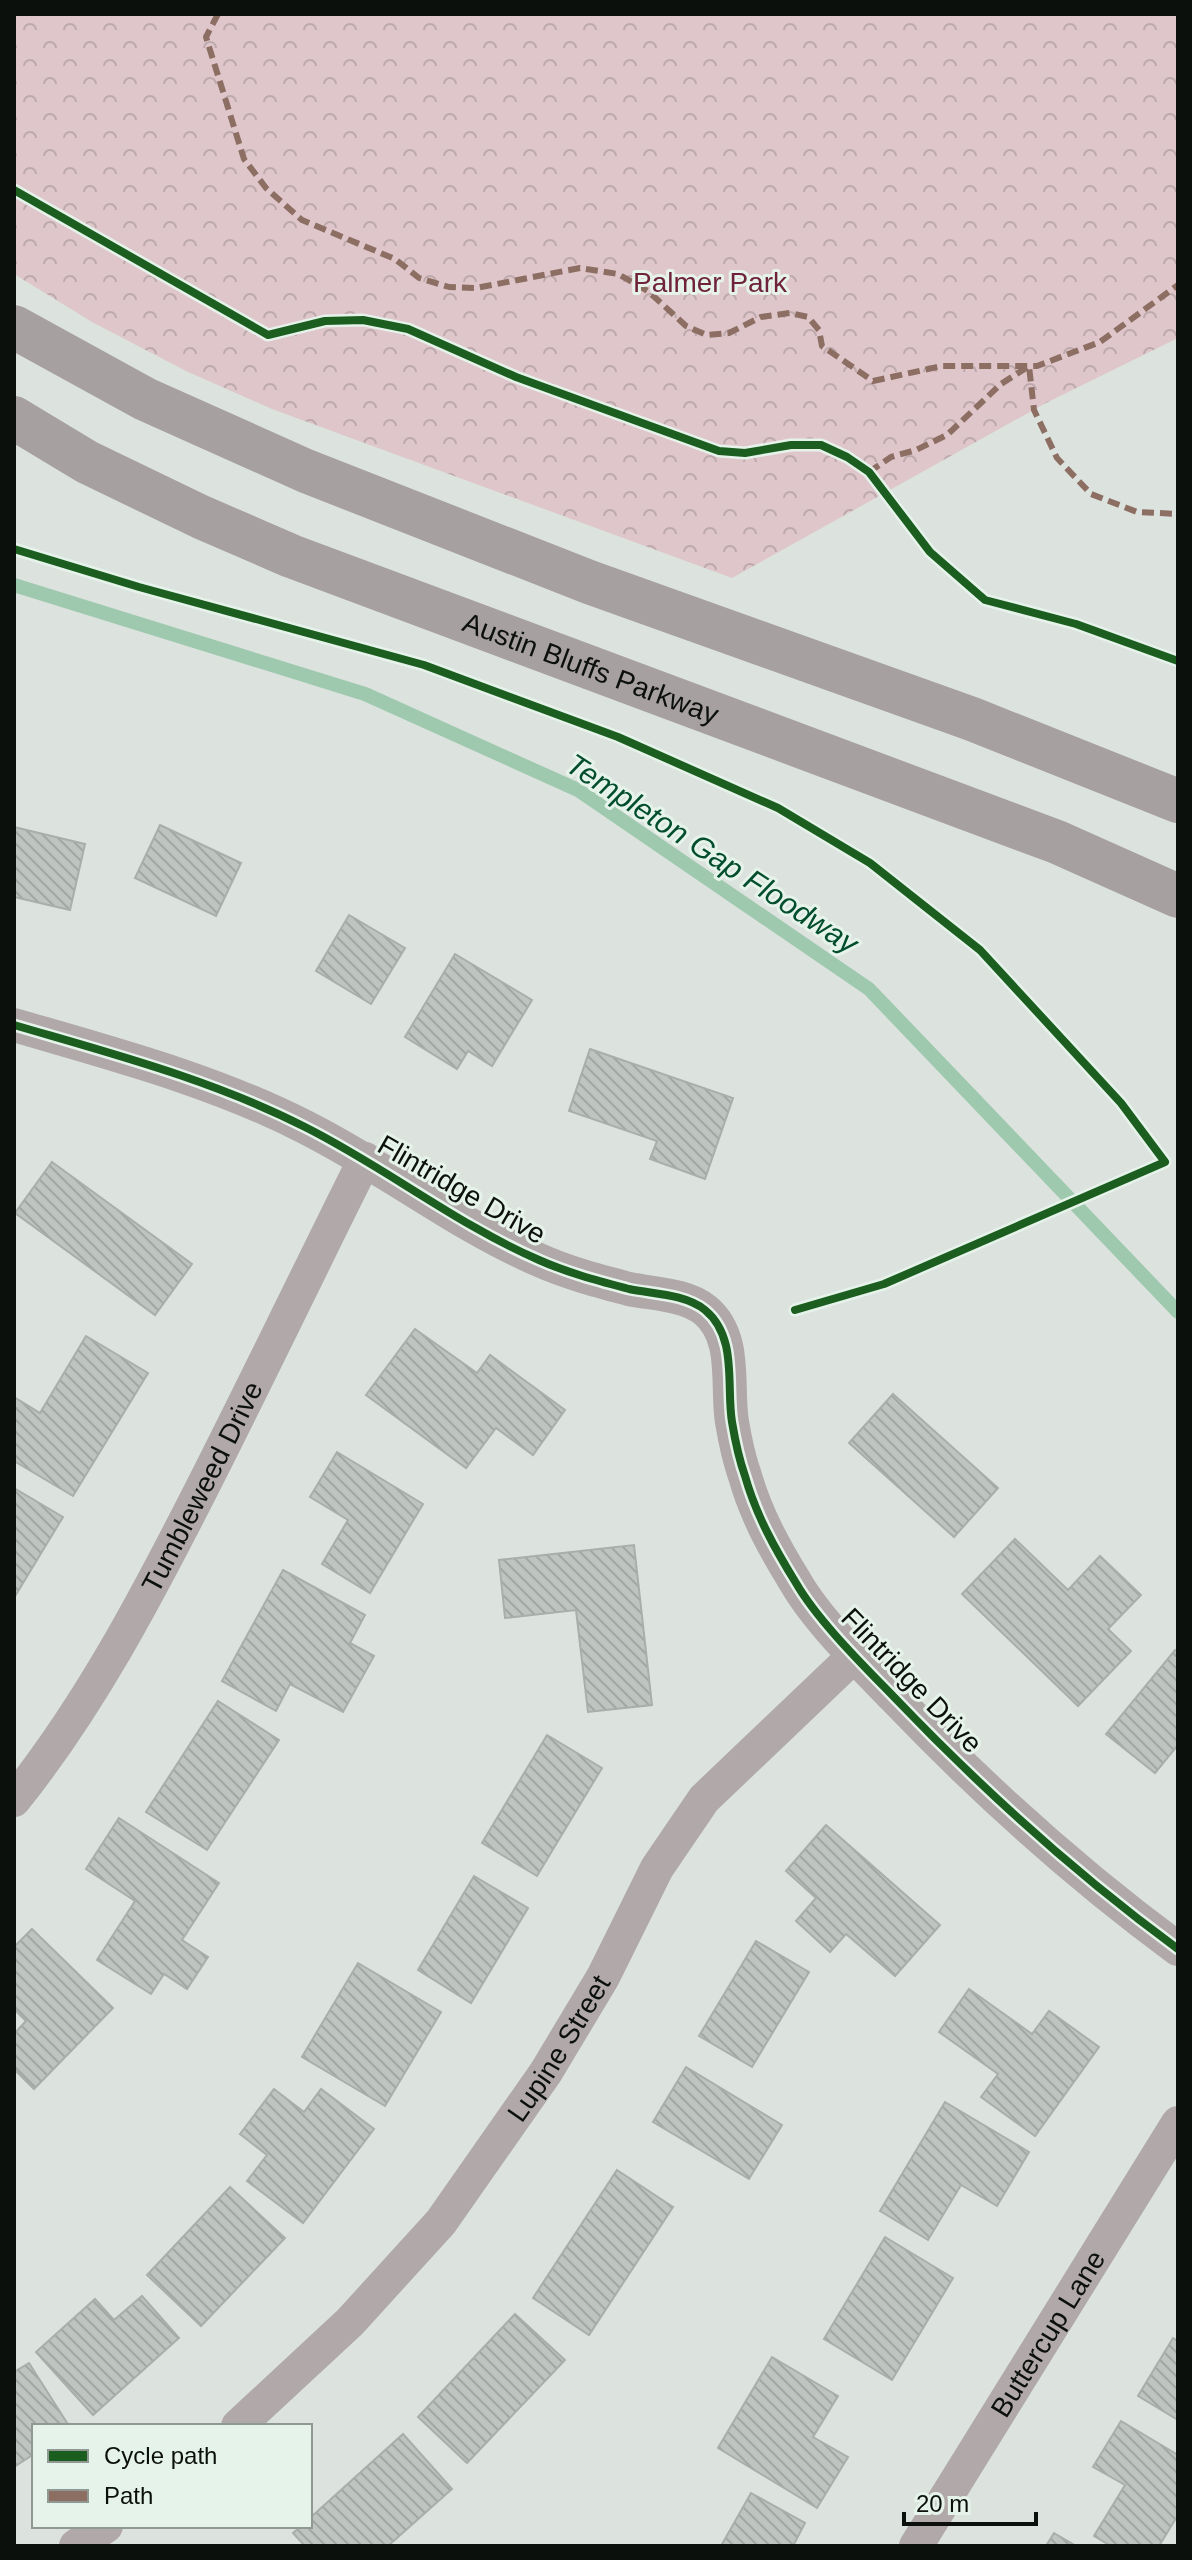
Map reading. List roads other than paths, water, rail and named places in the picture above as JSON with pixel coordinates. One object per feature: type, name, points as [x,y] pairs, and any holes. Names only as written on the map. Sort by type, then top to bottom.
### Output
[{"type":"main road","points":[[14,327],[145,399],[306,471],[589,582],[972,719],[1178,801]]},
{"type":"main road","name":"Austin Bluffs Parkway","points":[[14,418],[87,462],[291,556],[1057,842],[1169,894]]},
{"type":"street","name":"Flintridge Drive","points":[[14,1025],[147,1063],[228,1092],[303,1126],[365,1159],[487,1235],[539,1260],[581,1276],[684,1300],[705,1311],[721,1330],[727,1347],[732,1420],[745,1476],[763,1527],[799,1589],[854,1656],[946,1751],[1038,1835],[1133,1916],[1178,1949]]},
{"type":"street","name":"Tumbleweed Drive","points":[[14,1800],[96,1684],[147,1595],[365,1159]]},
{"type":"street","name":"Lupine Street","points":[[240,2424],[350,2322],[441,2222],[546,2072],[603,1977],[657,1868],[704,1799],[854,1656]]},
{"type":"street","name":"Buttercup Lane","points":[[916,2546],[1178,2123]]},
{"type":"street","points":[[76,2546],[103,2528]]},
{"type":"waterway","name":"Templeton Gap Floodway","points":[[14,585],[365,694],[578,790],[869,989],[1178,1312]]},
{"type":"park label","name":"Palmer Park","points":[[710,282]]}]
